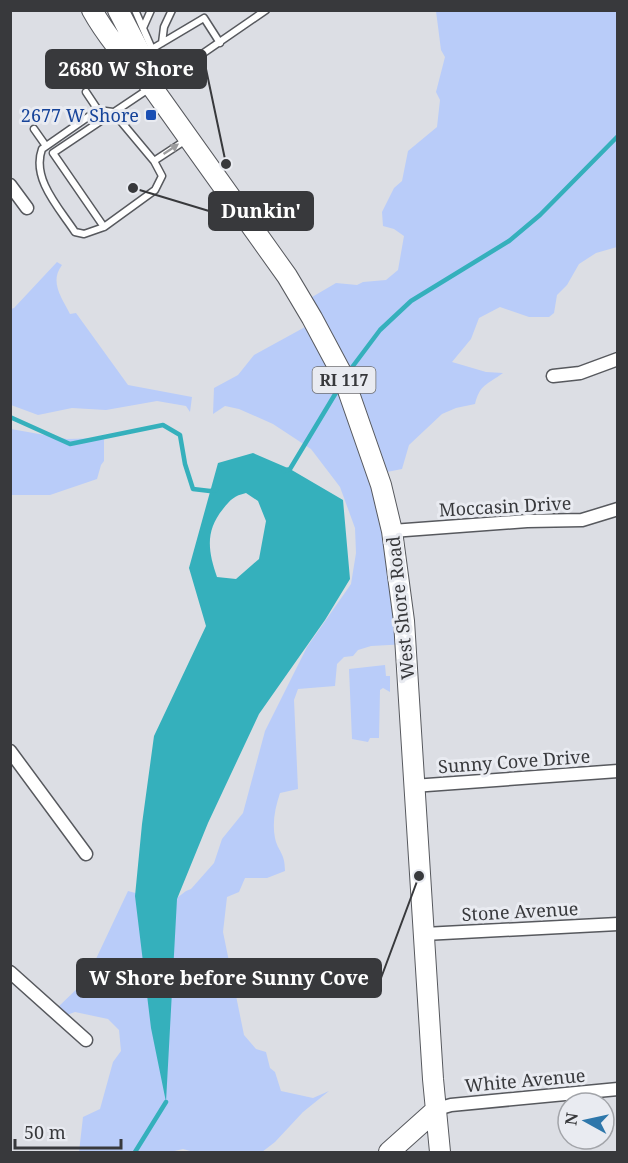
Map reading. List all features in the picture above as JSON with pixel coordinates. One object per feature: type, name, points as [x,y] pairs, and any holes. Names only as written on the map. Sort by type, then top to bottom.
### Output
[{"type":"main road","name":"West Shore Road","points":[[92,10],[103,29],[130,63],[154,86],[176,121],[286,276],[324,339],[343,376],[381,485],[392,531],[403,612],[413,786],[440,1152]]},
{"type":"main road","name":"West Shore Road","points":[[117,10],[137,33],[147,52],[154,86]]},
{"type":"main road","points":[[389,1152],[437,1109]]},
{"type":"street","points":[[10,185],[27,208]]},
{"type":"street","points":[[553,376],[580,374],[618,359]]},
{"type":"street","name":"Moccasin Drive","points":[[392,531],[526,521],[582,520],[618,509]]},
{"type":"street","points":[[10,751],[86,854]]},
{"type":"street","name":"Sunny Cove Drive","points":[[413,786],[618,771]]},
{"type":"street","name":"Stone Avenue","points":[[424,934],[618,924]]},
{"type":"street","points":[[10,972],[86,1040]]},
{"type":"street","name":"White Avenue","points":[[437,1109],[451,1105],[618,1089]]},
{"type":"lane","points":[[135,10],[137,33]]},
{"type":"lane","points":[[162,43],[164,27],[172,10]]},
{"type":"lane","points":[[104,227],[53,153],[266,10]]},
{"type":"lane","points":[[137,33],[150,11]]},
{"type":"lane","points":[[147,52],[204,18],[220,43]]},
{"type":"lane","points":[[86,92],[98,110]]},
{"type":"lane","points":[[98,110],[113,112],[154,161],[162,177],[155,190],[104,227],[84,234],[75,232],[43,183],[39,157],[42,149],[98,110]]},
{"type":"lane","points":[[34,129],[46,146]]},
{"type":"lane","points":[[154,161],[189,138]]},
{"type":"shaded area","points":[[436,11],[617,11],[617,247],[596,253],[579,264],[567,285],[557,295],[554,313],[549,317],[529,317],[500,307],[479,318],[471,339],[452,362],[486,372],[503,373],[482,389],[475,404],[442,414],[409,445],[402,469],[382,473],[407,644],[371,646],[358,650],[353,656],[344,657],[337,664],[335,686],[298,689],[294,700],[298,789],[280,793],[274,821],[276,843],[284,860],[285,871],[267,878],[245,878],[239,892],[227,897],[223,932],[244,1035],[256,1049],[266,1052],[270,1068],[275,1072],[281,1091],[313,1098],[329,1091],[303,1112],[275,1142],[262,1152],[194,1152],[183,1149],[170,1152],[79,1152],[83,1117],[100,1109],[113,1062],[121,1051],[119,1030],[108,1019],[75,1012],[64,1016],[56,1009],[83,983],[88,965],[95,961],[128,891],[143,895],[164,908],[191,889],[214,863],[222,839],[243,813],[265,731],[307,647],[351,584],[356,553],[355,528],[340,487],[311,449],[273,424],[239,409],[225,406],[213,414],[214,388],[238,375],[254,355],[316,321],[307,300],[336,283],[357,285],[363,282],[386,280],[398,270],[404,236],[394,229],[383,226],[382,212],[394,188],[402,181],[408,151],[437,127],[440,100],[436,92],[445,57],[441,50]]},
{"type":"shaded area","points":[[57,262],[62,265],[58,271],[58,290],[70,314],[76,313],[128,385],[192,397],[190,412],[186,406],[157,401],[106,410],[72,408],[38,415],[11,405],[11,309]]},
{"type":"shaded area","points":[[11,429],[67,439],[104,438],[104,461],[97,479],[50,495],[11,495]]},
{"type":"shaded area","points":[[253,453],[290,469],[343,500],[350,579],[325,620],[259,714],[208,823],[177,899],[166,1102],[151,1028],[135,896],[154,736],[206,626],[189,568],[218,463]],"holes":[[[246,493],[258,501],[266,521],[259,559],[236,579],[217,577],[210,550],[211,533],[217,517],[238,495]]]},
{"type":"shaded area","points":[[385,665],[386,676],[390,676],[390,692],[383,688],[380,690],[379,738],[370,738],[368,742],[352,739],[349,669]]},
{"type":"waterway","points":[[347,374],[380,330],[411,301],[509,241],[540,215],[618,136]]},
{"type":"waterway","points":[[284,471],[290,469],[340,386]]},
{"type":"waterway","points":[[10,417],[70,444],[163,425],[180,435],[185,464],[193,489],[216,490]]},
{"type":"waterway","points":[[135,1152],[166,1102]]},
{"type":"place","name":"2677 W Shore","points":[[151,115]]},
{"type":"place","name":"2680 W Shore","points":[[226,164]]},
{"type":"place","name":"Dunkin'","points":[[133,188]]},
{"type":"place","name":"W Shore before Sunny Cove","points":[[419,876]]}]
